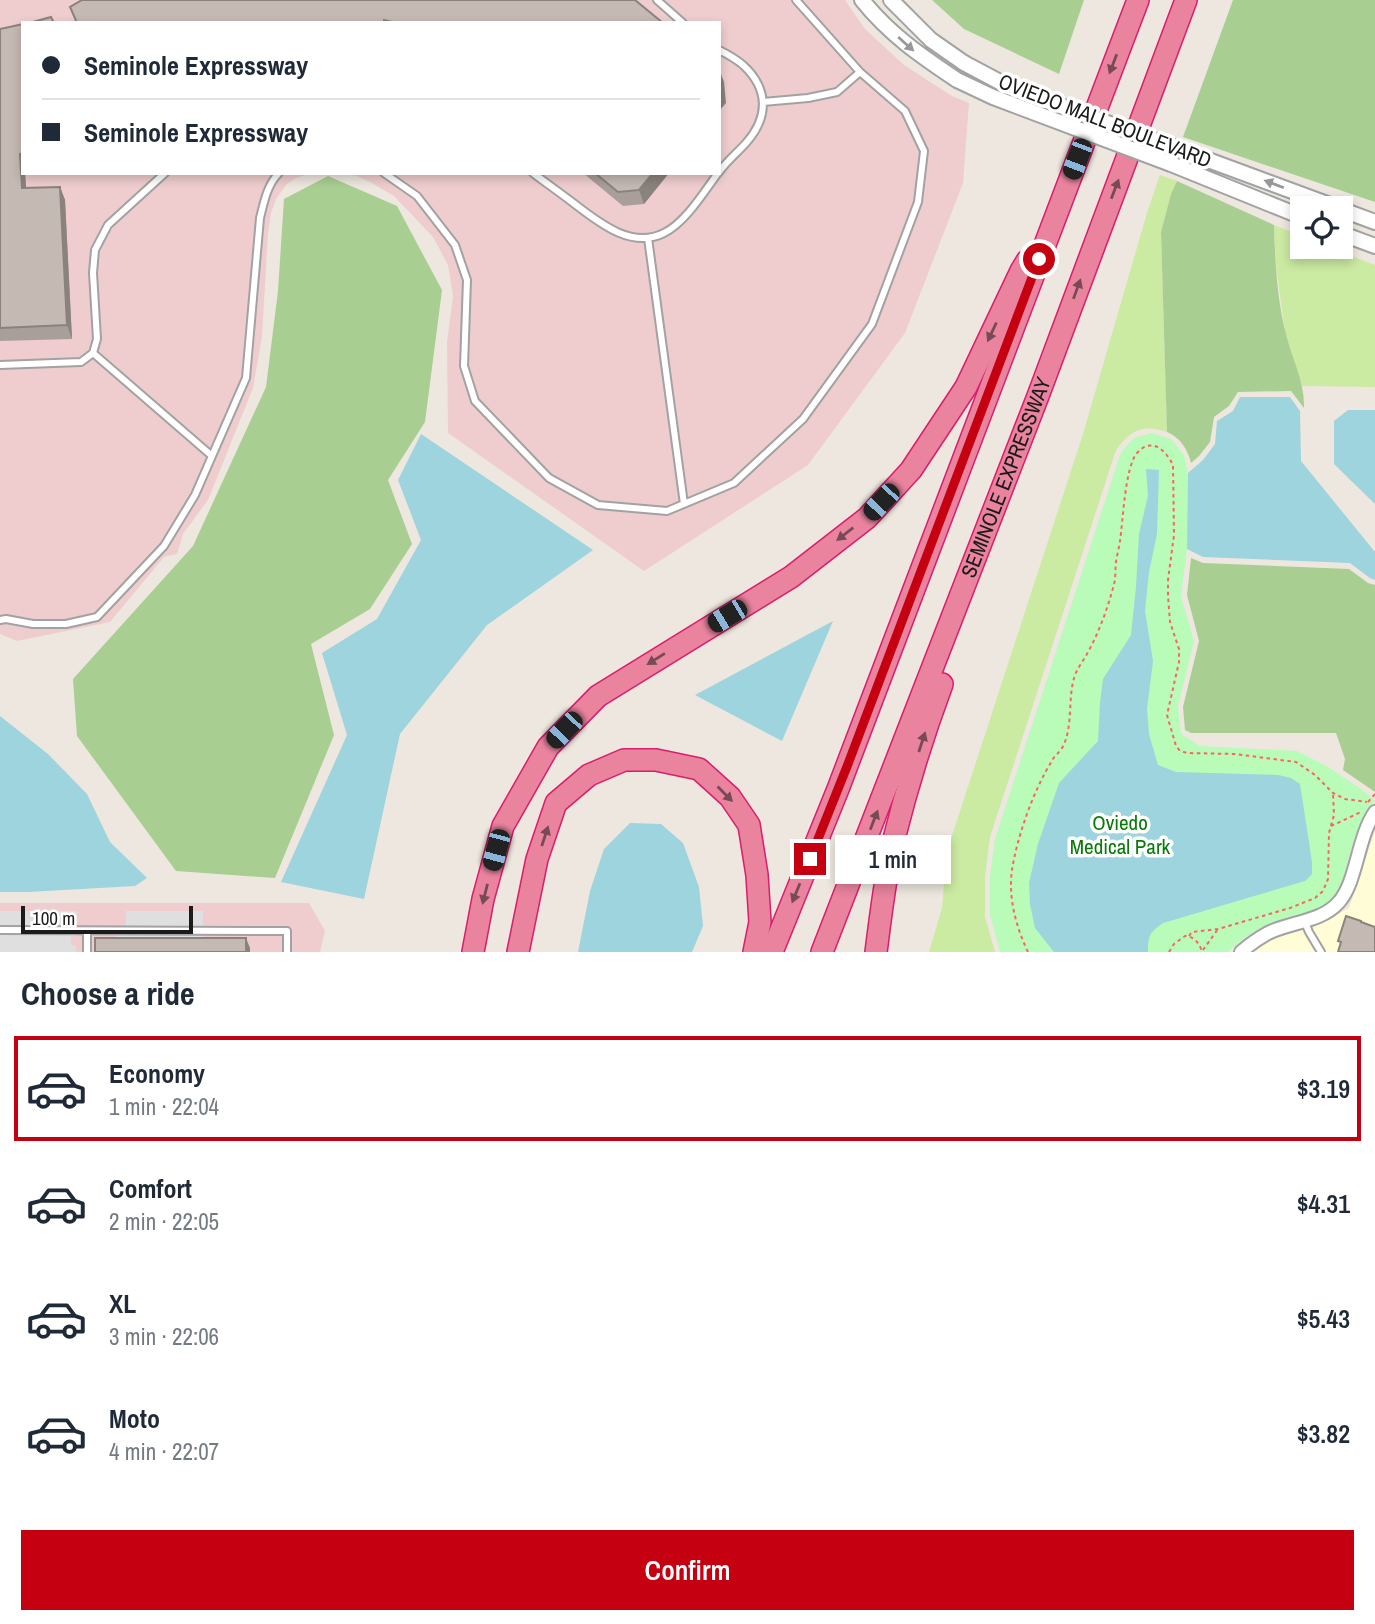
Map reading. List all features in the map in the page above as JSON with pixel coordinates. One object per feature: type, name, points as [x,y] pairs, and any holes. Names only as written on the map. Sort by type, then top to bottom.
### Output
[{"type":"highway","points":[[473,952],[483,899],[503,826],[548,747],[598,696],[791,577],[867,518],[911,470],[966,387],[1026,275],[1056,212],[1138,0]]},
{"type":"highway","name":"SEMINOLE EXPRESSWAY","points":[[822,952],[1038,396],[1186,0]]},
{"type":"highway","points":[[772,952],[843,776],[1026,275]]},
{"type":"highway","points":[[876,952],[887,876],[910,778],[1006,507],[1038,396]]},
{"type":"highway","points":[[518,952],[537,859],[555,803],[589,775],[624,760],[656,760],[699,769],[730,797],[749,825],[757,874],[760,922],[754,952]]},
{"type":"street","name":"OVIEDO MALL BOULEVARD","points":[[862,0],[877,19],[916,54],[957,80],[993,97],[1290,212]]},
{"type":"street","name":"OVIEDO MALL BOULEVARD","points":[[891,0],[931,40],[964,63],[1011,88],[1304,196]]},
{"type":"street","name":"OVIEDO MALL BOULEVARD","points":[[1353,214],[1375,222]]},
{"type":"street","points":[[1353,238],[1375,246]]},
{"type":"street","points":[[1244,951],[1269,933],[1329,912],[1340,902],[1348,888],[1371,807]]},
{"type":"lane","points":[[657,0],[681,21]]},
{"type":"lane","points":[[387,175],[416,197],[455,245],[467,280],[464,366],[475,401],[549,478],[598,505],[667,511],[734,483],[803,419],[872,324],[918,202],[923,151],[905,111],[860,72],[796,0]]},
{"type":"lane","points":[[721,51],[742,64],[759,84],[763,102],[762,117],[748,141],[721,170]]},
{"type":"lane","points":[[763,102],[837,92],[860,72]]},
{"type":"lane","points":[[0,365],[81,362],[93,353],[97,340],[93,273],[95,250],[108,225],[163,175]]},
{"type":"lane","points":[[2,618],[33,624],[66,624],[97,617],[164,546],[195,495],[246,378],[260,218],[265,195],[277,175]]},
{"type":"lane","points":[[536,175],[606,227],[628,236],[648,239],[665,233],[683,218],[717,175]]},
{"type":"lane","points":[[648,239],[684,504]]},
{"type":"lane","points":[[93,353],[212,456]]},
{"type":"lane","points":[[1304,920],[1321,952]]},
{"type":"lane","points":[[0,930],[287,931],[287,952]]},
{"type":"lane","points":[[87,931],[87,952]]},
{"type":"path","points":[[1028,952],[1022,940],[1012,900],[1012,868],[1025,819],[1067,734],[1076,673],[1089,651],[1115,584],[1116,559],[1129,475],[1135,456],[1145,447],[1160,447],[1173,465],[1174,535],[1168,596],[1170,622],[1180,649],[1167,715],[1176,747],[1187,753],[1235,754],[1296,762],[1315,775],[1333,793],[1371,807]]},
{"type":"path","points":[[1170,952],[1180,938],[1189,936],[1192,932],[1218,929],[1290,908],[1315,898],[1323,891],[1328,879],[1330,826],[1334,815],[1333,793]]},
{"type":"path","points":[[1371,807],[1375,794]]},
{"type":"path","points":[[1330,826],[1371,807]]},
{"type":"path","points":[[1202,951],[1218,929]]},
{"type":"path","points":[[1189,936],[1200,945],[1202,951]]},
{"type":"shaded area","points":[[0,0],[845,0],[865,29],[904,65],[952,96],[969,103],[963,183],[905,333],[808,465],[644,571],[448,433],[447,342],[453,296],[448,265],[433,237],[394,196],[352,175],[721,175],[721,21],[21,21],[21,175],[305,175],[287,184],[276,199],[271,213],[262,337],[253,388],[208,500],[183,534],[177,554],[164,557],[110,622],[17,641],[0,634]]},
{"type":"shaded area","points":[[1375,831],[1375,952],[1253,952],[1268,941],[1320,924],[1349,908]]},
{"type":"shaded area","points":[[0,903],[309,903],[325,931],[320,952],[0,952]]},
{"type":"shaded area","points":[[0,911],[77,911],[77,936],[71,936],[71,945],[76,946],[76,952],[0,952]]},
{"type":"shaded area","points":[[126,911],[203,911],[203,946],[116,946],[116,935],[126,935]]},
{"type":"green space","points":[[932,0],[1084,0],[1059,74],[964,29]]},
{"type":"green space","points":[[1233,0],[1375,0],[1375,202],[1183,137]]},
{"type":"green space","points":[[1160,175],[1177,181],[1161,232],[1167,432],[1138,430],[1116,450],[990,837],[985,876],[985,917],[995,952],[929,952],[942,908],[947,851],[1083,434]]},
{"type":"green space","points":[[328,176],[397,206],[442,290],[425,422],[388,480],[412,544],[370,609],[311,644],[334,735],[275,878],[176,871],[77,736],[73,679],[193,546],[266,387],[278,291],[284,199]]},
{"type":"green space","points":[[1177,181],[1274,225],[1280,308],[1304,398],[1304,408],[1291,391],[1238,392],[1229,406],[1214,417],[1210,442],[1191,463],[1183,444],[1167,432],[1161,232]]},
{"type":"green space","points":[[1274,225],[1290,231],[1290,259],[1353,259],[1353,257],[1375,265],[1375,387],[1302,386],[1285,332],[1276,266]]},
{"type":"green space","name":"Oviedo Medical Park","points":[[1151,433],[1171,439],[1184,455],[1188,473],[1187,549],[1181,596],[1194,641],[1178,706],[1181,734],[1200,746],[1297,751],[1328,767],[1375,801],[1358,828],[1343,880],[1333,899],[1311,912],[1262,927],[1246,936],[1228,952],[1000,952],[990,915],[990,876],[995,839],[1121,452],[1134,438]]},
{"type":"green space","points":[[1191,558],[1203,563],[1349,569],[1375,585],[1375,792],[1343,770],[1345,759],[1336,733],[1191,733],[1185,730],[1183,707],[1199,641],[1187,595]]},
{"type":"water","points":[[1240,397],[1290,397],[1300,411],[1301,461],[1375,552],[1375,580],[1350,563],[1203,557],[1187,549],[1188,473],[1203,460],[1215,444],[1217,421],[1233,411]]},
{"type":"water","points":[[1348,410],[1375,410],[1375,504],[1334,464],[1334,421]]},
{"type":"water","points":[[421,434],[593,550],[487,625],[400,734],[364,899],[281,882],[347,735],[322,653],[377,619],[421,540],[398,480]]},
{"type":"water","points":[[1146,469],[1159,470],[1157,534],[1145,611],[1153,661],[1147,709],[1149,734],[1158,765],[1176,772],[1278,775],[1291,778],[1300,784],[1312,874],[1305,881],[1163,923],[1150,935],[1148,952],[1054,952],[1035,928],[1029,883],[1038,844],[1059,783],[1098,741],[1103,679],[1131,635],[1139,534],[1148,496]]},
{"type":"water","points":[[833,621],[782,741],[695,695]]},
{"type":"water","points":[[0,716],[48,754],[87,794],[110,842],[147,878],[135,886],[0,892]]},
{"type":"water","points":[[630,823],[661,824],[683,843],[699,887],[703,926],[692,952],[578,952],[590,891],[604,849]]},
{"type":"building","points":[[82,0],[635,0],[661,21],[76,21],[70,7]]},
{"type":"building","points":[[51,17],[53,21],[36,21]]},
{"type":"building","points":[[21,24],[22,188],[60,187],[67,325],[0,328],[0,29]]},
{"type":"building","points":[[597,175],[651,175],[639,190],[618,192]]},
{"type":"building","points":[[1346,916],[1375,927],[1375,952],[1338,952],[1341,942],[1338,941]]},
{"type":"building","points":[[95,938],[246,938],[246,952],[95,952]]},
{"type":"route","points":[[810,859],[1039,259]]}]
